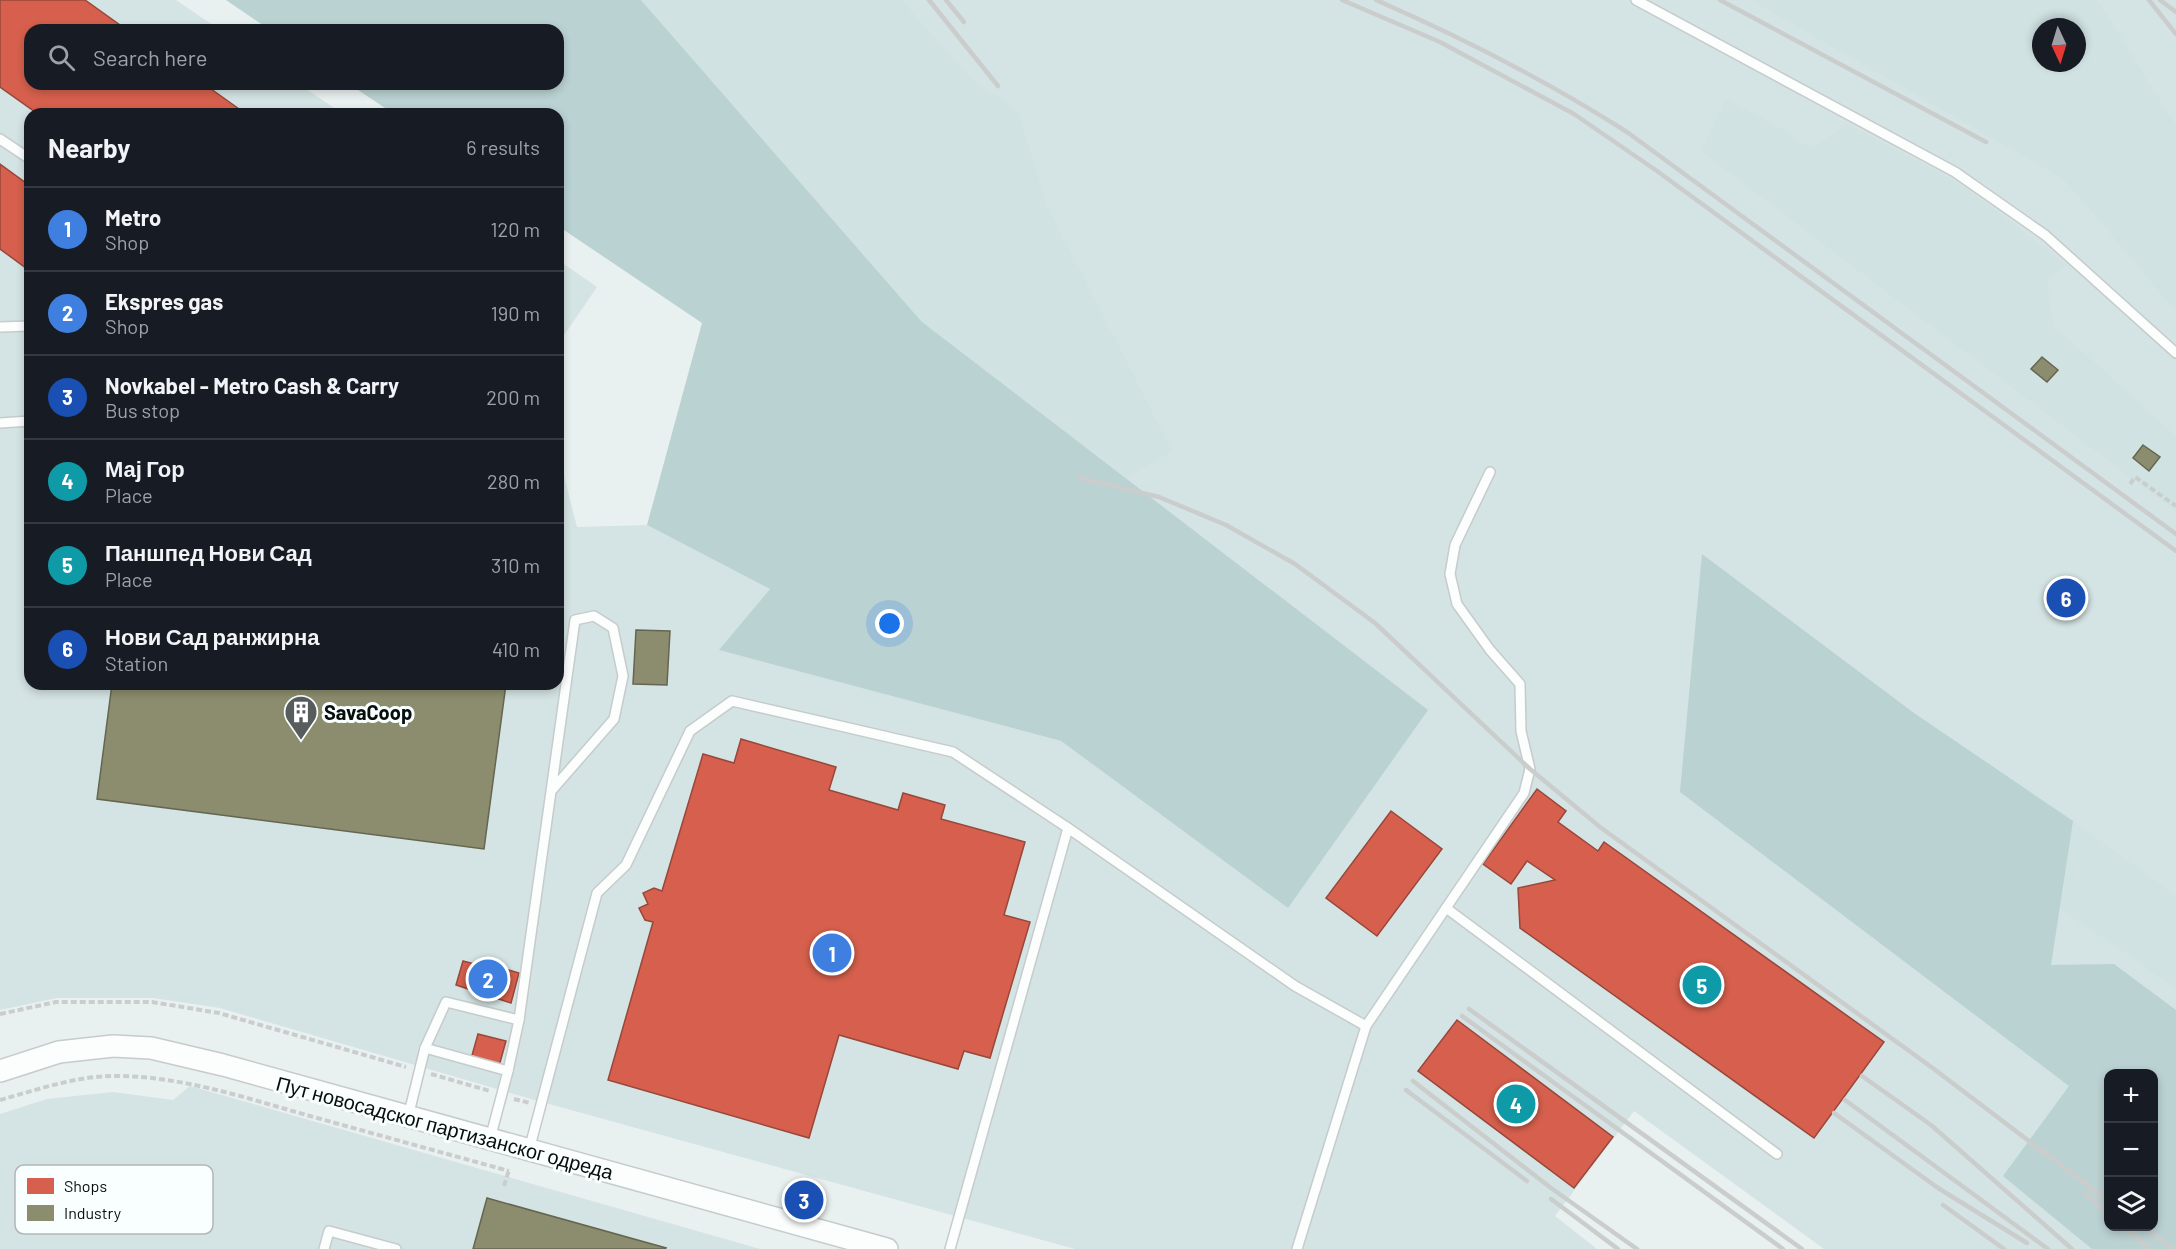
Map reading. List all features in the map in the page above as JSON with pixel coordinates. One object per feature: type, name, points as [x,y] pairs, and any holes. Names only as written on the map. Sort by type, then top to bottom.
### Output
[{"type":"street","name":"Пут новосадског партизанског одреда","points":[[0,1071],[59,1052],[112,1046],[151,1048],[222,1065],[887,1249]]},
{"type":"lane","points":[[1636,0],[1955,172],[2045,235],[2176,353]]},
{"type":"lane","points":[[0,139],[24,155]]},
{"type":"lane","points":[[0,327],[24,326]]},
{"type":"lane","points":[[0,423],[24,421]]},
{"type":"lane","points":[[1297,1249],[1366,1026],[1524,793],[1530,769],[1521,731],[1520,684],[1490,650],[1457,604],[1450,574],[1455,545],[1490,472]]},
{"type":"lane","points":[[490,1139],[519,1020],[575,620],[594,616],[613,628],[623,676],[614,719],[552,790]]},
{"type":"lane","points":[[530,1150],[597,893],[626,866],[690,731],[732,701],[953,752],[1068,828],[1294,986],[1366,1026]]},
{"type":"lane","points":[[951,1249],[1068,828]]},
{"type":"lane","points":[[1446,908],[1777,1154]]},
{"type":"lane","points":[[408,1117],[426,1048],[446,1002],[519,1020]]},
{"type":"lane","points":[[426,1048],[508,1071]]},
{"type":"lane","points":[[324,1249],[329,1231],[396,1249]]},
{"type":"path","points":[[2130,484],[2135,477],[2176,506]]},
{"type":"path","points":[[0,1014],[56,1002],[152,1002],[219,1013],[540,1106]]},
{"type":"path","points":[[0,1100],[80,1079],[109,1076],[147,1077],[245,1098],[509,1171]]},
{"type":"shaded area","points":[[0,0],[176,0],[211,24],[24,24],[24,90],[308,90],[334,108],[24,108],[24,690],[564,690],[564,476],[577,527],[647,525],[770,589],[720,650],[1061,741],[1288,907],[922,322],[641,0],[2176,0],[2176,1249],[1824,1249],[1634,1111],[1555,1216],[1597,1249],[1075,1249],[531,1099],[220,1008],[153,998],[57,998],[0,1010]]},
{"type":"shaded area","points":[[226,0],[641,0],[922,322],[1428,710],[1288,908],[1061,741],[719,650],[770,589],[647,525],[702,323],[564,230],[564,108],[385,108],[358,90],[564,90],[564,24],[261,24]]},
{"type":"shaded area","points":[[641,0],[901,0],[975,82],[1018,111],[1046,204],[1172,451],[1127,478],[922,322]]},
{"type":"shaded area","points":[[1751,0],[2098,0],[2176,126],[2176,311],[2064,179]]},
{"type":"shaded area","points":[[1726,99],[1773,124],[1811,149],[1847,124],[1964,186],[2066,265],[2047,281],[2053,325],[2176,436],[2176,512],[1701,151]]},
{"type":"shaded area","points":[[564,264],[597,287],[564,335]]},
{"type":"shaded area","points":[[1702,554],[1914,713],[2073,821],[2051,965],[2114,964],[2176,1010],[2176,1249],[2092,1249],[2003,1176],[2069,1086],[1680,792]]},
{"type":"shaded area","points":[[2073,821],[2176,896],[2176,989],[2059,909]]},
{"type":"shaded area","points":[[190,1086],[760,1249],[0,1249],[0,1114],[47,1099],[113,1092],[173,1100]]},
{"type":"building: Shops","points":[[0,0],[85,0],[119,24],[24,24],[24,90],[212,90],[238,108],[30,108],[0,87]]},
{"type":"building: Shops","points":[[0,164],[24,182],[24,267],[0,249]]},
{"type":"building: Shops","points":[[741,739],[836,767],[829,790],[898,810],[903,793],[945,805],[941,819],[1025,842],[1004,915],[1030,922],[990,1058],[964,1051],[958,1069],[839,1035],[809,1138],[608,1080],[653,922],[645,920],[639,908],[648,904],[643,893],[654,888],[662,891],[703,754],[734,763]]},
{"type":"building: Shops","points":[[1537,789],[1566,811],[1558,822],[1598,851],[1604,842],[1884,1042],[1814,1138],[1520,928],[1518,888],[1555,880],[1527,861],[1511,884],[1483,864]]},
{"type":"building: Shops","points":[[1391,811],[1442,849],[1377,936],[1326,898]]},
{"type":"building: Shops","points":[[463,961],[494,969],[495,966],[519,973],[511,1003],[456,985]]},
{"type":"building: Shops","points":[[1457,1020],[1613,1137],[1574,1188],[1418,1071]]},
{"type":"building: Shops","points":[[478,1034],[506,1041],[499,1066],[471,1059]]},
{"type":"building: Industry","points":[[2042,357],[2058,370],[2047,382],[2031,369]]},
{"type":"building: Industry","points":[[2143,445],[2160,457],[2149,471],[2133,458]]},
{"type":"building: Industry","points":[[636,630],[670,631],[667,685],[633,684]]},
{"type":"building: Industry","name":"SavaCoop","points":[[111,690],[505,690],[484,849],[97,799]]},
{"type":"building: Industry","points":[[487,1198],[666,1248],[473,1249]]},
{"type":"railway","points":[[929,0],[998,86]]},
{"type":"railway","points":[[946,0],[964,22]]},
{"type":"railway","points":[[1342,0],[1440,42],[1574,114],[1657,171],[2176,551]]},
{"type":"railway","points":[[1376,0],[1504,61],[1627,132],[2176,534]]},
{"type":"railway","points":[[1720,0],[1986,142]]},
{"type":"railway","points":[[2149,0],[2176,34]]},
{"type":"railway","points":[[2160,0],[2176,12]]},
{"type":"railway","points":[[1080,478],[1159,497],[1226,525],[1295,564],[1375,623],[1530,769],[1600,827],[1934,1069],[2104,1198]]},
{"type":"railway","points":[[1469,1009],[1802,1249]]},
{"type":"railway","points":[[1462,1016],[1783,1249]]},
{"type":"railway","points":[[1862,1076],[1931,1125],[2072,1249]]},
{"type":"railway","points":[[1413,1081],[1551,1188],[1637,1249]]},
{"type":"railway","points":[[1406,1090],[1527,1181]]},
{"type":"railway","points":[[1845,1100],[2048,1249]]},
{"type":"railway","points":[[1834,1113],[1938,1188],[2027,1243]]},
{"type":"railway","points":[[2086,1194],[2104,1210]]},
{"type":"railway","points":[[1551,1199],[1618,1249]]},
{"type":"railway","points":[[1943,1205],[2004,1249]]},
{"type":"railway","points":[[2129,1231],[2149,1249]]},
{"type":"railway","points":[[2150,1231],[2173,1249]]},
{"type":"place","name":"Нови Сад ранжирна","points":[[2066,598]]},
{"type":"place","name":"SavaCoop","points":[[301,741]]},
{"type":"place","name":"Metro","points":[[832,953]]},
{"type":"place","name":"Ekspres gas","points":[[488,979]]},
{"type":"place","name":"Паншпед Нови Сад","points":[[1702,985]]},
{"type":"place","name":"Мај Гор","points":[[1516,1104]]},
{"type":"place","name":"Novkabel - Metro Cash & Carry","points":[[804,1200]]}]
